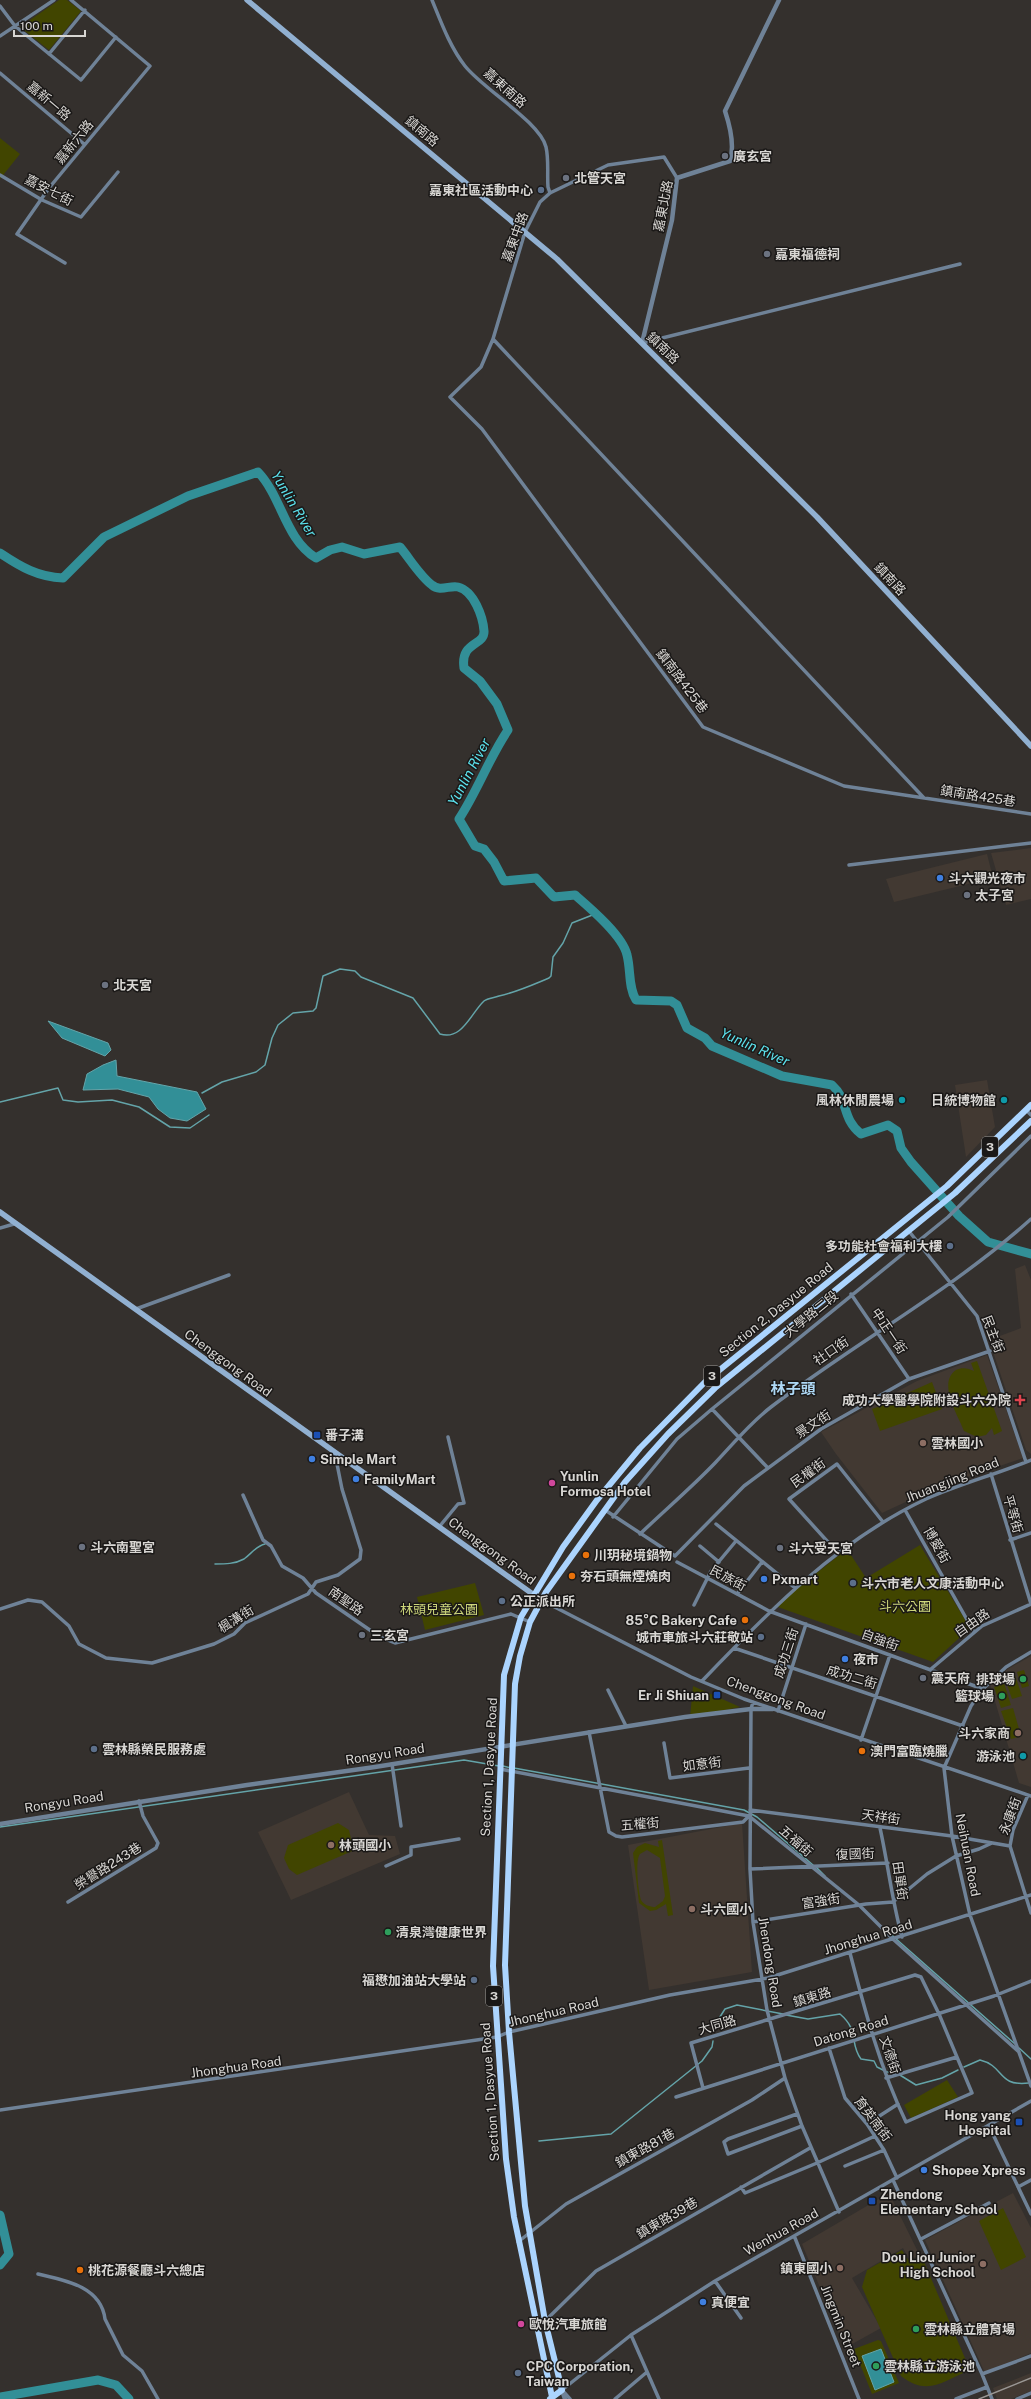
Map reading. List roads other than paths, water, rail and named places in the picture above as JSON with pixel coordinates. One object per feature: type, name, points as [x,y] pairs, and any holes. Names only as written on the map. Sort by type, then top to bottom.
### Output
[{"type":"main road","name":"鎮南路","points":[[247,0],[557,259],[817,517],[1031,746]]},
{"type":"main road","name":"Section 2, Dasyue Road","points":[[534,1595],[563,1547],[597,1500],[640,1448],[706,1381],[933,1198],[1029,1113],[1031,1105]]},
{"type":"main road","name":"Section 2, Dasyue Road","points":[[541,1600],[625,1482],[686,1416],[715,1388],[955,1193],[1031,1121]]},
{"type":"main road","name":"Chenggong Road","points":[[0,1212],[14,1224],[136,1309],[335,1454],[541,1600]]},
{"type":"main road","points":[[855,1260],[861,1269]]},
{"type":"main road","points":[[678,1409],[686,1416]]},
{"type":"main road","name":"Section 1, Dasyue Road","points":[[534,1595],[521,1617],[504,1675],[500,1746],[493,1966],[506,2159],[518,2242],[552,2399]]},
{"type":"main road","name":"Section 1, Dasyue Road","points":[[541,1600],[530,1622],[520,1656],[515,1684],[505,1965],[518,2149],[530,2234],[545,2321],[562,2390]]},
{"type":"main road","name":"Wenhua Road","points":[[552,2399],[562,2390]]},
{"type":"street","points":[[0,36],[54,0]]},
{"type":"street","points":[[0,6],[15,26],[81,80],[116,37],[71,0]]},
{"type":"street","name":"嘉東南路","points":[[432,0],[452,46],[465,66],[503,102],[538,130],[546,147],[548,187],[550,193]]},
{"type":"street","name":"嘉東北路","points":[[642,343],[672,220],[677,178],[730,161],[732,154],[730,127],[725,111],[779,0]]},
{"type":"street","points":[[49,54],[85,10]]},
{"type":"street","name":"嘉新六路","points":[[65,263],[17,234],[84,144],[150,66],[116,37]]},
{"type":"street","name":"嘉新一路","points":[[0,73],[84,144]]},
{"type":"street","name":"嘉東中路","points":[[450,397],[481,367],[493,339],[525,232],[540,202],[550,193],[608,164],[664,157],[677,178]]},
{"type":"street","name":"嘉安七街","points":[[0,175],[42,200],[81,217],[118,172]]},
{"type":"street","points":[[642,343],[960,264]]},
{"type":"street","points":[[493,339],[924,798]]},
{"type":"street","name":"鎮南路425巷","points":[[450,397],[482,429],[703,727],[844,786],[1031,814]]},
{"type":"street","points":[[849,865],[1031,843]]},
{"type":"street","name":"大學路二段","points":[[613,1517],[677,1439],[851,1294],[948,1217],[1031,1136]]},
{"type":"street","name":"社口街","points":[[640,1534],[715,1462],[738,1435],[815,1374],[951,1283],[990,1255],[1031,1219]]},
{"type":"street","points":[[0,1228],[14,1224]]},
{"type":"street","name":"民主街","points":[[908,1230],[977,1316],[1026,1462]]},
{"type":"street","points":[[136,1309],[229,1275]]},
{"type":"street","name":"中正一街","points":[[851,1294],[909,1379]]},
{"type":"street","name":"景文街","points":[[640,1534],[675,1556],[744,1486],[821,1429],[909,1379],[990,1351]]},
{"type":"street","points":[[712,1409],[738,1435],[767,1468]]},
{"type":"street","points":[[439,1527],[458,1504],[464,1503],[448,1437]]},
{"type":"street","name":"楓溝街","points":[[0,1609],[28,1600],[42,1602],[69,1626],[80,1644],[106,1658],[152,1663],[227,1637],[245,1623],[308,1594],[311,1587],[323,1579],[338,1576],[360,1559],[361,1550],[342,1488],[335,1454]]},
{"type":"street","name":"Jhuangjing Road","points":[[702,1681],[769,1611],[837,1552],[883,1522],[927,1499],[1031,1460]]},
{"type":"street","name":"民權街","points":[[837,1552],[789,1499],[837,1464],[883,1522]]},
{"type":"street","name":"平等街","points":[[991,1474],[1010,1540],[1031,1604]]},
{"type":"street","name":"南聖路","points":[[242,1495],[260,1535],[271,1546],[282,1566],[303,1578],[311,1587],[380,1637],[395,1642],[511,1614],[530,1622]]},
{"type":"street","points":[[605,1510],[613,1517],[640,1534]]},
{"type":"street","name":"博愛街","points":[[905,1510],[974,1632]]},
{"type":"street","points":[[716,1524],[795,1588]]},
{"type":"street","points":[[1010,1540],[1031,1532]]},
{"type":"street","points":[[694,1604],[706,1578],[736,1541]]},
{"type":"street","points":[[700,1546],[719,1562]]},
{"type":"street","name":"民族街","points":[[676,1562],[769,1611]]},
{"type":"street","points":[[737,1594],[762,1562]]},
{"type":"street","name":"Chenggong Road","points":[[541,1600],[702,1681],[753,1702],[944,1768],[1030,1795]]},
{"type":"street","name":"自由路","points":[[931,1669],[974,1632],[999,1617],[1031,1604]]},
{"type":"street","name":"自強街","points":[[769,1611],[983,1689]]},
{"type":"street","name":"成功三街","points":[[775,1710],[792,1669],[806,1624]]},
{"type":"street","name":"成功二街","points":[[734,1648],[792,1669],[877,1695],[963,1726]]},
{"type":"street","points":[[944,1768],[971,1706],[983,1689],[1006,1667],[1031,1652]]},
{"type":"street","points":[[861,1740],[890,1655]]},
{"type":"street","points":[[608,1690],[626,1726]]},
{"type":"street","name":"Jhendong Road","points":[[753,1702],[751,1709],[749,1768],[750,1870],[753,1922],[768,2010],[781,2064],[797,2114],[810,2148],[840,2212]]},
{"type":"street","name":"Rongyu Road","points":[[0,1824],[392,1764],[626,1726],[751,1709],[775,1710]]},
{"type":"street","name":"五權街","points":[[589,1732],[609,1832],[616,1836],[743,1822],[750,1813]]},
{"type":"street","name":"如意街","points":[[664,1743],[670,1778],[749,1768]]},
{"type":"street","points":[[392,1764],[401,1826]]},
{"type":"street","name":"Neihuan Road","points":[[944,1768],[952,1836],[970,1915],[1031,2086]]},
{"type":"street","name":"五福街","points":[[500,1769],[750,1813],[898,1938],[971,2004],[1019,2052]]},
{"type":"street","name":"永康街","points":[[1030,1795],[1013,1830],[1010,1846],[1031,1913]]},
{"type":"street","name":"榮譽路243巷","points":[[68,1902],[156,1848],[158,1843],[143,1816],[139,1802]]},
{"type":"street","name":"天祥街","points":[[750,1813],[952,1836],[1010,1846]]},
{"type":"street","name":"田單街","points":[[880,1828],[888,1863],[898,1938]]},
{"type":"street","points":[[386,1866],[411,1854],[411,1847],[459,1839]]},
{"type":"street","points":[[893,1902],[927,1874],[956,1856],[979,1849],[992,1843]]},
{"type":"street","name":"復國街","points":[[750,1870],[810,1865],[888,1863]]},
{"type":"street","name":"Jhonghua Road","points":[[0,2110],[497,2037],[509,2032],[670,1995],[763,1979],[898,1938],[1031,1895]]},
{"type":"street","name":"富強街","points":[[753,1922],[866,1904],[893,1902]]},
{"type":"street","name":"文德街","points":[[850,1953],[882,2068],[906,2122],[972,2093],[957,2057]]},
{"type":"street","points":[[860,1993],[918,1975],[939,2014],[957,2057],[886,2078]]},
{"type":"street","name":"Datong Road","points":[[676,2097],[971,2004],[1031,1981]]},
{"type":"street","name":"鎮東路","points":[[770,2020],[860,1993]]},
{"type":"street","name":"大同路","points":[[703,2088],[691,2043],[770,2020]]},
{"type":"street","name":"育英南街","points":[[829,2048],[845,2098],[866,2124],[884,2150],[921,2239],[992,2399]]},
{"type":"street","name":"鎮東路81巷","points":[[518,2242],[530,2234],[543,2220],[566,2204],[739,2107],[785,2078]]},
{"type":"street","name":"Wenhua Road","points":[[562,2390],[630,2335],[716,2281],[795,2238],[1031,2101]]},
{"type":"street","points":[[866,2124],[898,2104]]},
{"type":"street","points":[[797,2114],[728,2139],[724,2142],[728,2154],[802,2126]]},
{"type":"street","points":[[989,2126],[1031,2214]]},
{"type":"street","points":[[741,2187],[745,2192],[817,2163],[875,2136]]},
{"type":"street","name":"鎮東路39巷","points":[[545,2321],[596,2271],[810,2148]]},
{"type":"street","points":[[845,2166],[884,2150]]},
{"type":"street","points":[[1018,2187],[1031,2180]]},
{"type":"street","points":[[921,2239],[989,2203]]},
{"type":"street","name":"Jingmin Street","points":[[795,2238],[859,2399]]},
{"type":"street","points":[[38,2274],[77,2284],[89,2292],[104,2313],[105,2319],[123,2356],[142,2371],[158,2399]]},
{"type":"street","points":[[716,2281],[741,2318]]},
{"type":"street","points":[[630,2335],[659,2399]]},
{"type":"street","points":[[982,2374],[1031,2356]]},
{"type":"street","points":[[615,2399],[647,2372]]},
{"type":"street","points":[[956,2399],[987,2387]]},
{"type":"street","points":[[562,2390],[565,2399]]},
{"type":"street","points":[[562,2390],[570,2399]]},
{"type":"street","points":[[1017,2399],[1031,2393]]},
{"type":"water","points":[[48,1021],[108,1043],[111,1050],[105,1056],[62,1038]]},
{"type":"water","points":[[116,1060],[117,1076],[197,1092],[206,1109],[187,1121],[170,1118],[158,1109],[149,1097],[118,1089],[83,1090],[87,1074]]},
{"type":"water","name":"雲林縣立游泳池","points":[[881,2349],[894,2382],[875,2390],[862,2356]]},
{"type":"waterway","name":"Yunlin River","points":[[0,553],[15,563],[30,570],[46,576],[63,578],[104,537],[188,496],[258,472],[273,493],[290,529],[297,540],[316,558],[330,550],[342,547],[364,554],[400,547],[419,572],[435,587],[458,587],[464,589],[477,605],[484,631],[481,639],[469,648],[466,653],[464,668],[480,681],[497,704],[508,730],[459,819],[475,846],[484,849],[494,862],[504,881],[536,878],[554,897],[575,895],[589,907],[619,939],[627,955],[632,990],[636,1000],[671,1001],[677,1005],[687,1028],[705,1038],[712,1046],[782,1076],[832,1085],[841,1097],[850,1122],[855,1128],[861,1134],[888,1125],[897,1131],[901,1148],[911,1162],[959,1216],[988,1242],[1031,1254]]},
{"type":"waterway","points":[[202,1093],[222,1082],[256,1072],[265,1065],[272,1038],[278,1025],[293,1013],[313,1011],[316,1008],[323,976],[340,969],[355,971],[361,977],[413,998],[440,1034],[448,1035],[460,1030],[484,1001],[549,978],[551,976],[553,957],[563,943],[572,923],[595,914]]},
{"type":"waterway","points":[[0,1102],[58,1088],[63,1100],[78,1102],[112,1100],[139,1107],[170,1127],[190,1128],[209,1115]]},
{"type":"waterway","points":[[215,1564],[241,1561],[259,1546],[265,1544]]},
{"type":"waterway","points":[[0,1827],[464,1760],[499,1766]]},
{"type":"waterway","points":[[503,1766],[511,1768]]},
{"type":"waterway","points":[[514,1768],[744,1810],[757,1817],[813,1865]]},
{"type":"waterway","points":[[816,1867],[825,1876]]},
{"type":"waterway","points":[[886,1930],[1015,2044]]},
{"type":"waterway","points":[[716,2023],[725,2009],[737,2005],[783,2014]]},
{"type":"waterway","points":[[786,2015],[808,2019],[840,2014],[850,2026],[855,2048],[861,2059],[874,2061],[877,2067],[883,2070]]},
{"type":"waterway","points":[[539,2141],[611,2134],[702,2061],[712,2047],[713,2041]]},
{"type":"waterway","points":[[1019,2048],[1031,2059]]},
{"type":"waterway","points":[[964,2067],[980,2060],[994,2067],[1011,2082],[1029,2083]]},
{"type":"waterway","points":[[886,2072],[895,2072],[916,2085],[942,2078],[958,2070]]},
{"type":"waterway","points":[[0,2215],[9,2254],[0,2265]]},
{"type":"waterway","points":[[0,2397],[98,2380],[116,2385],[129,2399]]},
{"type":"railway","points":[[979,2399],[1031,2378]]},
{"type":"place","name":"廣玄宮","points":[[725,156]]},
{"type":"place","name":"北管天宮","points":[[566,178]]},
{"type":"place","name":"嘉東社區活動中心","points":[[541,190]]},
{"type":"place","name":"嘉東福德祠","points":[[767,254]]},
{"type":"place","name":"斗六觀光夜市","points":[[940,878]]},
{"type":"place","name":"太子宮","points":[[967,895]]},
{"type":"place","name":"北天宮","points":[[105,985]]},
{"type":"place","name":"風林休閒農場","points":[[902,1100]]},
{"type":"place","name":"日統博物館","points":[[1004,1100]]},
{"type":"place","name":"多功能社會福利大樓","points":[[950,1246]]},
{"type":"place","name":"成功大學醫學院附設斗六分院","points":[[1020,1400]]},
{"type":"place","name":"番子溝","points":[[317,1435]]},
{"type":"place","name":"雲林國小","points":[[923,1443]]},
{"type":"place","name":"Simple Mart","points":[[312,1459]]},
{"type":"place","name":"FamilyMart","points":[[356,1479]]},
{"type":"place","name":"Yunlin Formosa Hotel","points":[[552,1483]]},
{"type":"place","name":"斗六南聖宮","points":[[82,1547]]},
{"type":"place","name":"斗六受天宮","points":[[780,1548]]},
{"type":"place","name":"川玥秘境鍋物","points":[[586,1555]]},
{"type":"place","name":"夯石頭無煙燒肉","points":[[572,1576]]},
{"type":"place","name":"Pxmart","points":[[764,1579]]},
{"type":"place","name":"斗六市老人文康活動中心","points":[[853,1583]]},
{"type":"place","name":"公正派出所","points":[[502,1601]]},
{"type":"place","name":"85°C Bakery Cafe","points":[[745,1620]]},
{"type":"place","name":"三玄宮","points":[[362,1635]]},
{"type":"place","name":"城市車旅斗六莊敬站","points":[[761,1637]]},
{"type":"place","name":"夜市","points":[[845,1659]]},
{"type":"place","name":"震天府","points":[[923,1678]]},
{"type":"place","name":"排球場","points":[[1023,1679]]},
{"type":"place","name":"Er Ji Shiuan","points":[[717,1695]]},
{"type":"place","name":"籃球場","points":[[1002,1696]]},
{"type":"place","name":"斗六家商","points":[[1018,1733]]},
{"type":"place","name":"雲林縣榮民服務處","points":[[94,1749]]},
{"type":"place","name":"澳門富臨燒臘","points":[[862,1751]]},
{"type":"place","name":"游泳池","points":[[1023,1756]]},
{"type":"place","name":"林頭國小","points":[[331,1845]]},
{"type":"place","name":"斗六國小","points":[[692,1909]]},
{"type":"place","name":"清泉灣健康世界","points":[[388,1932]]},
{"type":"place","name":"福懋加油站大學站","points":[[474,1980]]},
{"type":"place","name":"Hong yang Hospital","points":[[1019,2122]]},
{"type":"place","name":"Shopee Xpress","points":[[924,2170]]},
{"type":"place","name":"Zhendong Elementary School","points":[[872,2201]]},
{"type":"place","name":"Dou Liou Junior High School","points":[[983,2264]]},
{"type":"place","name":"鎮東國小","points":[[840,2268]]},
{"type":"place","name":"桃花源餐廳斗六總店","points":[[80,2270]]},
{"type":"place","name":"真便宜","points":[[703,2302]]},
{"type":"place","name":"歐悅汽車旅館","points":[[521,2324]]},
{"type":"place","name":"雲林縣立體育場","points":[[916,2329]]},
{"type":"place","name":"雲林縣立游泳池","points":[[876,2366]]},
{"type":"place","name":"CPC Corporation, Taiwan","points":[[518,2373]]},
{"type":"district","name":"林子頭","points":[[793,1388]]},
{"type":"park label","name":"斗六公園","points":[[905,1606]]},
{"type":"park label","name":"林頭兒童公園","points":[[439,1609]]}]
